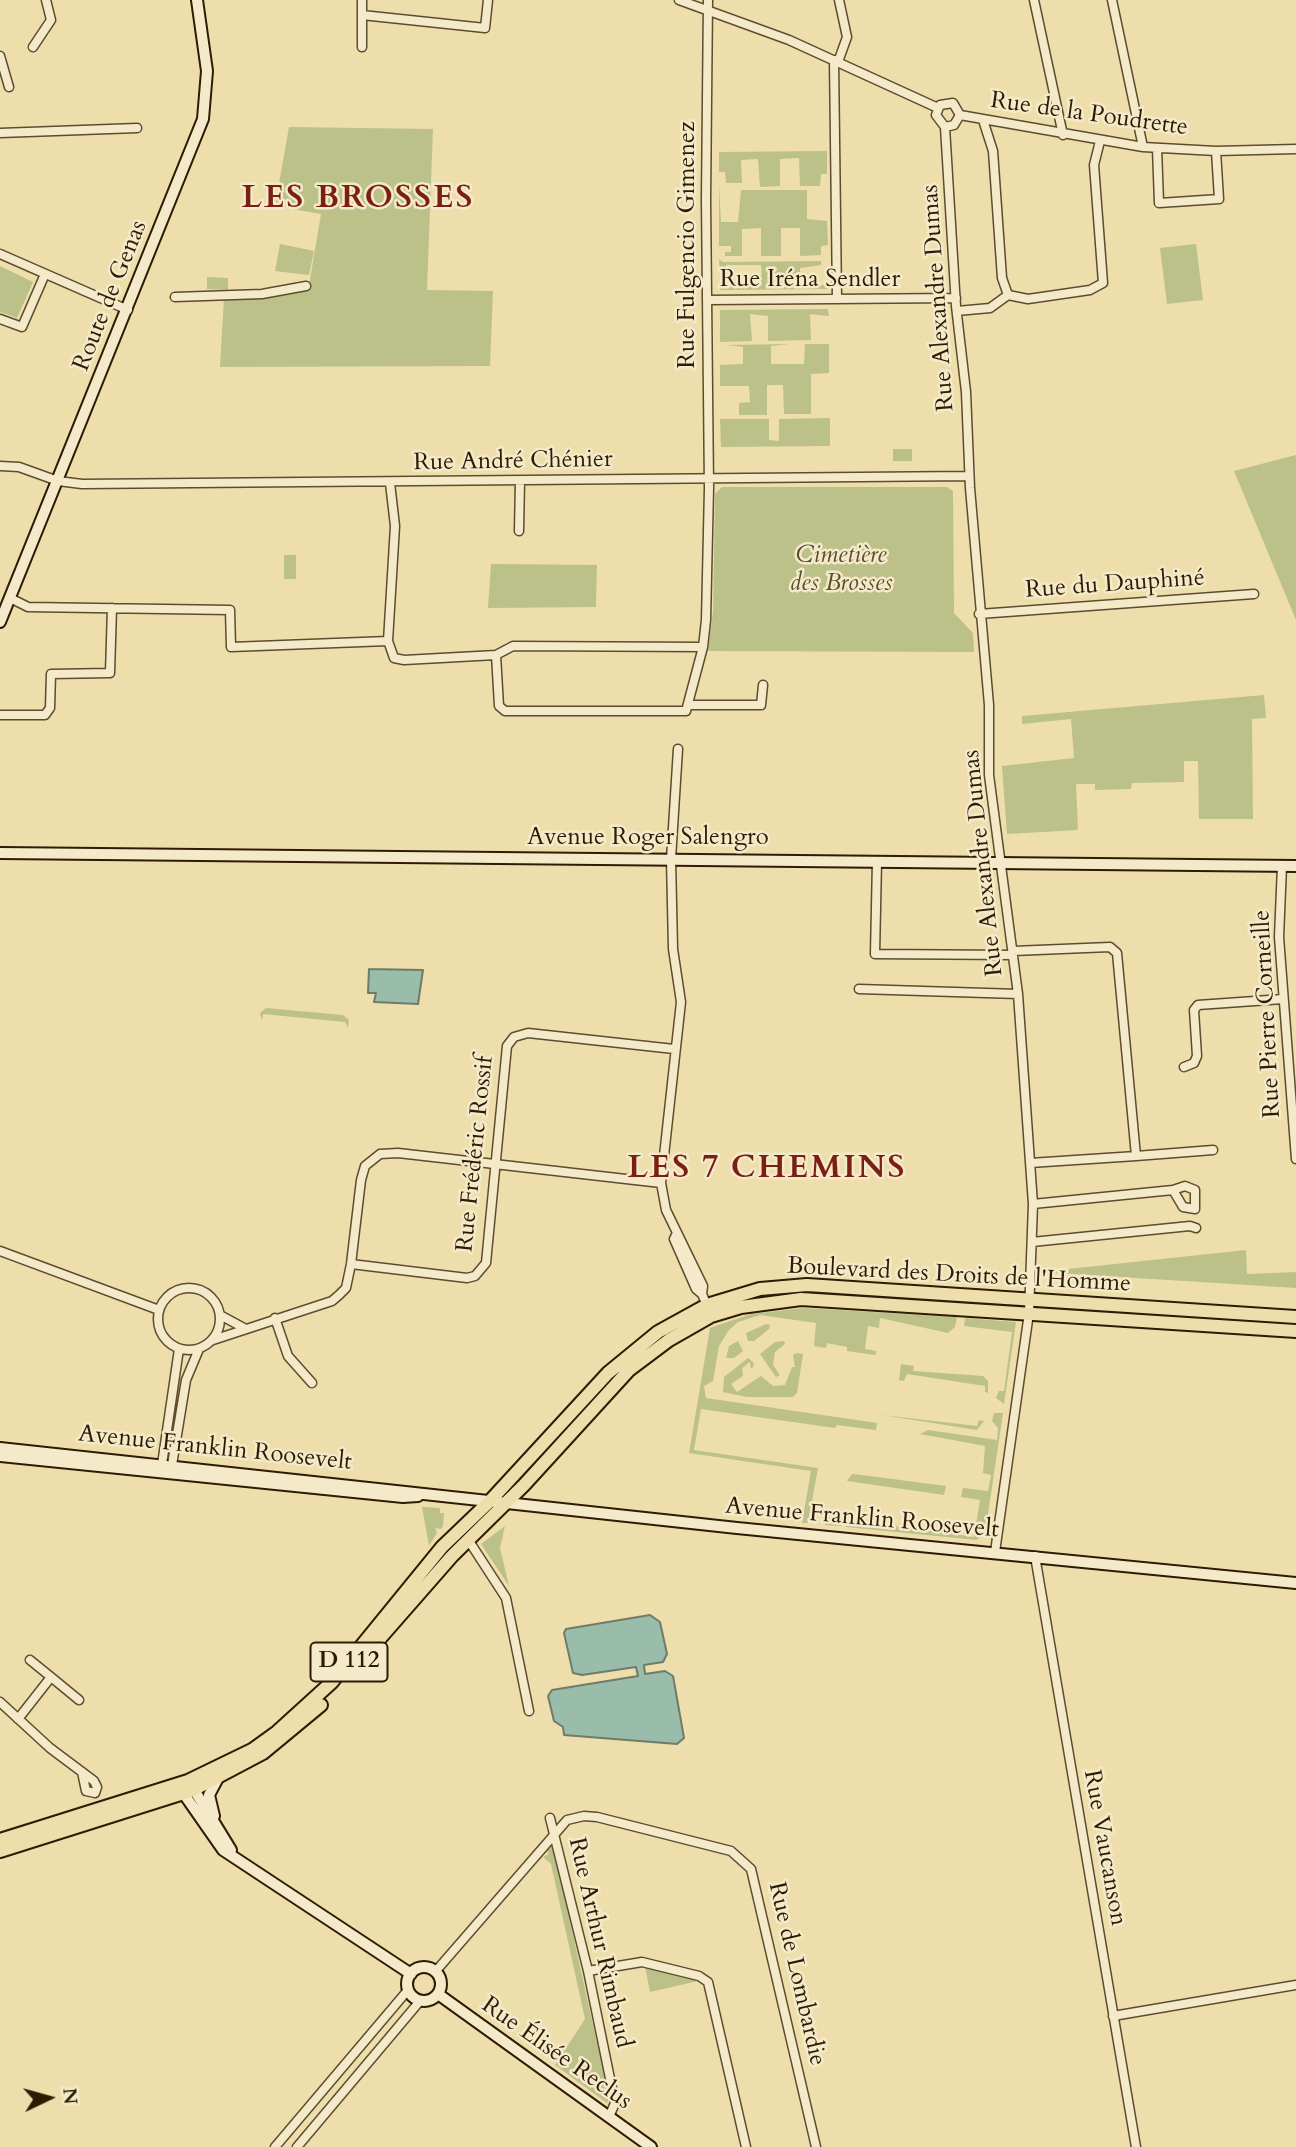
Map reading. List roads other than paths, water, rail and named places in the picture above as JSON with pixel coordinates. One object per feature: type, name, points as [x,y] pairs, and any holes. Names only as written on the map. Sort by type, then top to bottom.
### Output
[{"type":"main road","name":"Boulevard des Droits de l'Homme","points":[[490,1502],[626,1355],[666,1326],[707,1305],[741,1307],[801,1299],[1296,1317]]},
{"type":"main road","name":"Boulevard des Droits de l'Homme","points":[[506,1503],[629,1370],[669,1340],[707,1305]]},
{"type":"main road","name":"Boulevard des Droits de l'Homme","points":[[1030,1306],[1296,1331]]},
{"type":"main road","name":"D 112","points":[[0,1850],[185,1787],[252,1750],[308,1706],[332,1682],[442,1547],[490,1502]]},
{"type":"main road","name":"D 112","points":[[0,1840],[218,1778],[263,1754],[303,1722],[452,1556],[506,1503]]},
{"type":"street","points":[[33,47],[51,20],[46,0]]},
{"type":"street","name":"Route de Genas","points":[[0,622],[128,310],[202,119],[207,71],[197,0]]},
{"type":"street","points":[[362,0],[362,47]]},
{"type":"street","points":[[362,15],[485,28],[488,0]]},
{"type":"street","points":[[678,0],[836,61],[938,108]]},
{"type":"street","name":"Rue Fulgencio Gimenez","points":[[687,708],[703,648],[709,479],[708,0]]},
{"type":"street","points":[[837,299],[836,61],[847,37],[839,0]]},
{"type":"street","points":[[1034,0],[1063,135]]},
{"type":"street","points":[[1112,0],[1143,147]]},
{"type":"street","points":[[0,56],[9,88]]},
{"type":"street","points":[[943,103],[953,103],[961,115],[954,125],[945,127],[937,119],[938,108],[943,103]]},
{"type":"street","name":"Rue de la Poudrette","points":[[961,115],[1143,147],[1216,151],[1296,149]]},
{"type":"street","points":[[983,120],[993,151],[1002,278],[1008,295]]},
{"type":"street","name":"Rue Alexandre Dumas","points":[[945,127],[957,311],[966,392],[979,614],[989,705],[989,775],[1018,994],[1032,1204],[1030,1306],[995,1552]]},
{"type":"street","points":[[0,133],[138,128]]},
{"type":"street","points":[[957,311],[990,308],[1008,295],[1028,299],[1090,290],[1103,283],[1094,165],[1100,141]]},
{"type":"street","points":[[1157,148],[1159,203],[1219,199],[1216,151]]},
{"type":"street","points":[[0,254],[128,310]]},
{"type":"street","points":[[0,319],[22,327],[45,274]]},
{"type":"street","points":[[176,296],[262,294],[306,286]]},
{"type":"street","name":"Rue Iréna Sendler","points":[[707,300],[956,298]]},
{"type":"street","name":"Rue André Chénier","points":[[0,466],[19,467],[58,481],[82,484],[969,476]]},
{"type":"street","points":[[519,531],[520,481]]},
{"type":"street","points":[[390,483],[395,526],[388,641],[394,658],[404,660],[496,655],[513,646],[703,648]]},
{"type":"street","name":"Rue du Dauphiné","points":[[979,614],[1254,594]]},
{"type":"street","points":[[10,598],[28,607],[230,610],[231,647],[388,641]]},
{"type":"street","points":[[0,715],[45,715],[50,708],[51,674],[110,673],[112,608]]},
{"type":"street","points":[[496,655],[499,706],[505,711],[761,705],[763,685]]},
{"type":"street","points":[[678,749],[671,859],[673,949],[681,1002],[661,1183],[666,1210],[677,1235],[674,1239],[696,1289],[707,1305]]},
{"type":"street","name":"Avenue Roger Salengro","points":[[0,853],[1296,866]]},
{"type":"street","points":[[877,861],[875,954],[1013,953],[1110,947],[1117,953],[1136,1156]]},
{"type":"street","name":"Rue Pierre Corneille","points":[[1282,866],[1279,937],[1296,1159]]},
{"type":"street","points":[[859,989],[1018,994]]},
{"type":"street","points":[[1184,1067],[1194,1063],[1197,1056],[1194,1010],[1198,1005],[1283,999]]},
{"type":"street","name":"Rue Frédéric Rossif","points":[[351,1265],[467,1278],[475,1276],[486,1263],[507,1046],[514,1037],[528,1033],[674,1049]]},
{"type":"street","points":[[1030,1163],[1213,1150]]},
{"type":"street","points":[[166,1469],[186,1380],[200,1349],[213,1340],[244,1328],[332,1301],[346,1288],[361,1180],[365,1166],[380,1154],[398,1153],[661,1183]]},
{"type":"street","points":[[1032,1204],[1173,1190]]},
{"type":"street","points":[[1032,1242],[1191,1226],[1196,1228]]},
{"type":"street","points":[[0,1251],[159,1310]]},
{"type":"street","points":[[200,1349],[179,1349],[163,1337],[158,1320],[159,1310],[170,1295],[187,1288],[196,1289],[211,1297],[220,1315],[218,1333],[213,1340]]},
{"type":"street","points":[[220,1315],[244,1328]]},
{"type":"street","points":[[275,1318],[289,1356],[312,1383]]},
{"type":"street","points":[[166,1469],[179,1349]]},
{"type":"street","name":"Avenue Franklin Roosevelt","points":[[0,1448],[403,1497],[425,1495],[1296,1583]]},
{"type":"street","name":"Avenue Franklin Roosevelt","points":[[0,1456],[166,1469]]},
{"type":"street","points":[[469,1541],[506,1598],[529,1710]]},
{"type":"street","name":"Rue Vaucanson","points":[[1035,1556],[1136,2147]]},
{"type":"street","points":[[30,1660],[79,1700]]},
{"type":"street","points":[[18,1719],[51,1677]]},
{"type":"street","points":[[0,1702],[82,1772]]},
{"type":"street","points":[[218,1778],[209,1802],[229,1847]]},
{"type":"street","points":[[185,1787],[247,1867]]},
{"type":"street","points":[[185,1787],[223,1850],[411,1974]]},
{"type":"street","name":"Rue de Lombardie","points":[[435,1972],[566,1820],[584,1815],[597,1817],[731,1851],[745,1861],[755,1882],[816,2147]]},
{"type":"street","name":"Rue Arthur Rimbaud","points":[[550,1818],[588,1972],[615,2103],[610,2117]]},
{"type":"street","points":[[588,1972],[636,1961],[699,1976],[708,1982],[746,2147]]},
{"type":"street","points":[[297,2147],[420,2001],[430,2000],[438,1994],[440,1980],[435,1972],[425,1967],[411,1974]]},
{"type":"street","points":[[275,2147],[408,1990],[411,1974]]},
{"type":"street","points":[[1113,2016],[1296,1985]]},
{"type":"street","points":[[408,1990],[420,2001]]},
{"type":"street","name":"Rue Élisée Reclus","points":[[438,1994],[651,2147]]},
{"type":"district","name":"LES BROSSES","points":[[358,200]]},
{"type":"district","name":"LES 7 CHEMINS","points":[[767,1170]]},
{"type":"park label","name":"Cimetière des Brosses","points":[[841,570]]}]
